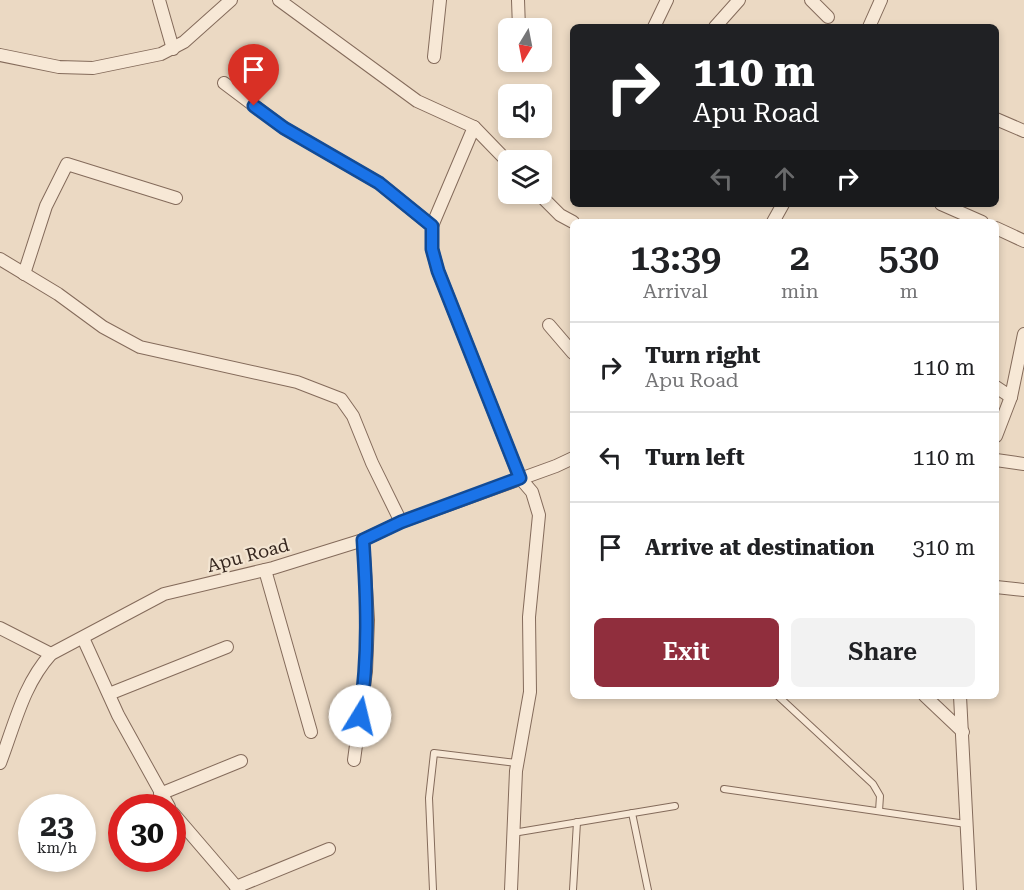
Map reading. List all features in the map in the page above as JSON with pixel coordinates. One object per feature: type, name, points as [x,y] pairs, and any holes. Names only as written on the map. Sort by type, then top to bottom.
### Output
[{"type":"street","points":[[159,0],[173,49]]},
{"type":"street","points":[[0,55],[59,67],[93,68],[161,54],[184,42],[231,0]]},
{"type":"street","points":[[279,0],[417,101],[474,127],[498,152]]},
{"type":"street","points":[[434,57],[440,0]]},
{"type":"street","points":[[518,0],[519,18]]},
{"type":"street","points":[[655,24],[667,0]]},
{"type":"street","points":[[719,24],[739,0]]},
{"type":"street","points":[[811,0],[828,17]]},
{"type":"street","points":[[870,24],[882,0]]},
{"type":"street","points":[[224,83],[284,128],[379,183],[432,226]]},
{"type":"street","points":[[999,120],[1024,131]]},
{"type":"street","points":[[474,127],[432,226],[432,249],[438,271],[520,478],[532,492],[539,515],[529,617],[530,692],[518,763],[510,890]]},
{"type":"street","points":[[24,274],[46,206],[67,164],[177,198]]},
{"type":"street","points":[[549,204],[560,215],[570,220]]},
{"type":"street","points":[[948,207],[975,219]]},
{"type":"street","points":[[999,229],[1024,241]]},
{"type":"street","points":[[0,259],[58,294],[103,327],[140,347],[297,382],[341,399],[353,416],[372,463],[401,522]]},
{"type":"street","points":[[549,325],[570,350]]},
{"type":"street","points":[[999,428],[1020,364],[1024,334]]},
{"type":"street","points":[[999,389],[1011,397]]},
{"type":"street","name":"Apu Road","points":[[0,763],[27,689],[38,669],[51,654],[164,594],[265,570],[363,540],[401,522],[570,459]]},
{"type":"street","points":[[999,460],[1024,464]]},
{"type":"street","points":[[354,760],[369,620],[363,540]]},
{"type":"street","points":[[265,570],[312,732]]},
{"type":"street","points":[[999,587],[1024,590]]},
{"type":"street","points":[[0,628],[51,654]]},
{"type":"street","points":[[83,638],[160,794],[241,761]]},
{"type":"street","points":[[109,694],[227,647]]},
{"type":"street","points":[[928,699],[963,732]]},
{"type":"street","points":[[960,699],[970,890]]},
{"type":"street","points":[[186,828],[237,888],[329,849]]},
{"type":"lane","points":[[781,699],[873,784],[880,796],[879,811]]},
{"type":"lane","points":[[433,890],[429,798],[435,753],[518,763]]},
{"type":"lane","points":[[724,789],[966,824]]},
{"type":"lane","points":[[513,833],[675,806]]},
{"type":"lane","points":[[632,813],[648,890]]},
{"type":"lane","points":[[573,890],[577,822]]},
{"type":"route","points":[[254,106],[284,128],[379,183],[432,226],[432,249],[438,271],[520,478],[401,522],[363,540],[369,620],[360,716]]}]
